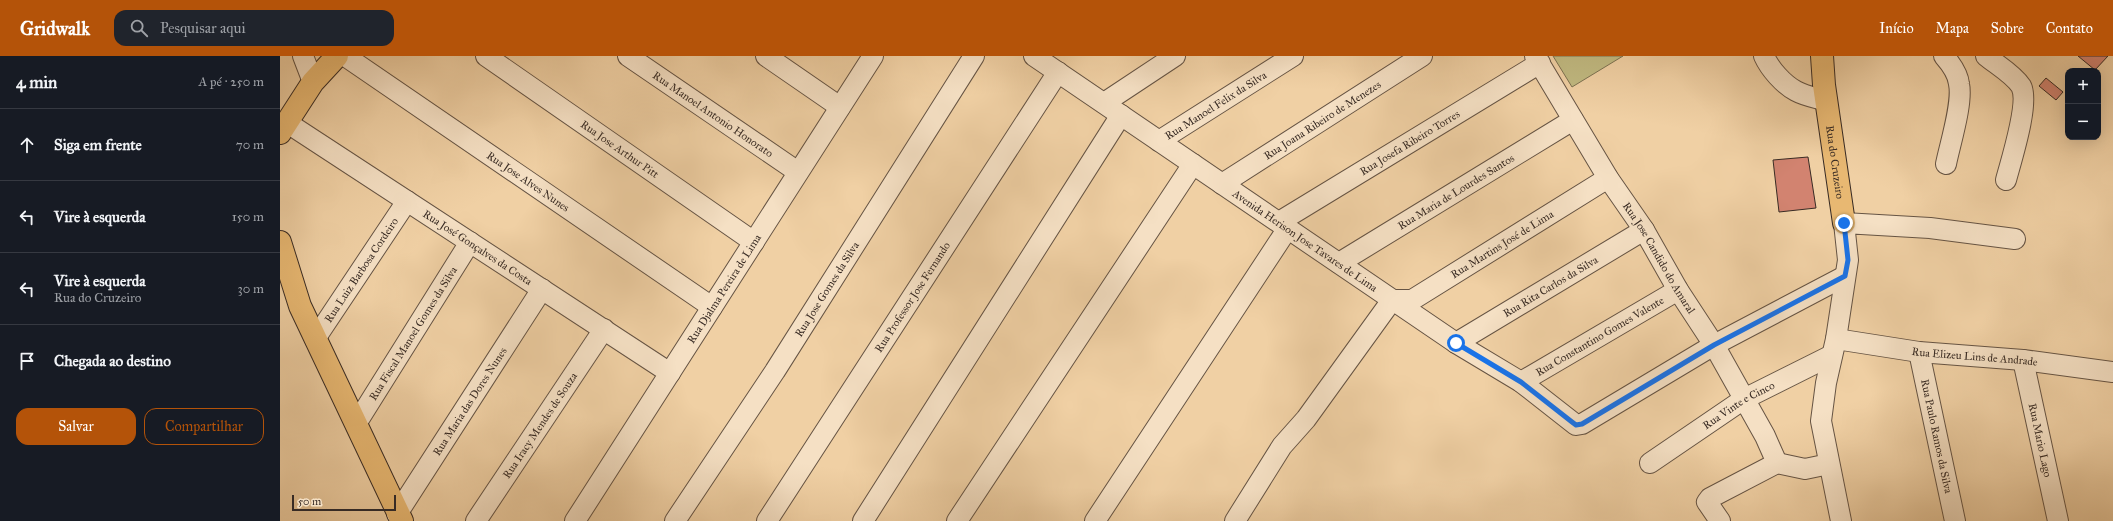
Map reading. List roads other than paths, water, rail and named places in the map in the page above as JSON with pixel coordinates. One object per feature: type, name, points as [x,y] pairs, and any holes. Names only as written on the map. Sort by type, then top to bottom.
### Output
[{"type":"main road","points":[[283,128],[312,82],[337,56]]},
{"type":"main road","name":"Rua do Cruzeiro","points":[[1822,56],[1844,223]]},
{"type":"main road","points":[[280,242],[300,306],[399,517]]},
{"type":"street","points":[[302,56],[312,82]]},
{"type":"street","name":"Rua Jose Alves Nunes","points":[[345,56],[712,307]]},
{"type":"street","name":"Rua Jose Arthur Pitt","points":[[486,56],[754,242]]},
{"type":"street","name":"Rua Manoel Antonio Honorato","points":[[628,56],[798,172]]},
{"type":"street","points":[[766,56],[840,106]]},
{"type":"street","name":"Rua Djalma Pereira de Lima","points":[[575,521],[873,56]]},
{"type":"street","name":"Rua Jose Gomes da Silva","points":[[675,521],[779,364],[974,56]]},
{"type":"street","points":[[1104,103],[1175,56]]},
{"type":"street","name":"Rua Manoel Felix da Silva","points":[[1159,141],[1293,56]]},
{"type":"street","name":"Rua Joana Ribeiro de Menezes","points":[[1222,184],[1422,56]]},
{"type":"street","points":[[1764,56],[1768,64],[1777,75],[1796,91],[1827,101]]},
{"type":"street","points":[[1944,56],[1957,76],[1960,85],[1959,99],[1946,164]]},
{"type":"street","points":[[1986,56],[2012,77],[2023,92],[2021,119],[2006,180]]},
{"type":"street","name":"Rua Jose Candido do Amaral","points":[[1538,60],[1608,178],[1644,230],[1678,290],[1714,345],[1777,463]]},
{"type":"street","name":"Rua Josefa Ribeiro Torres","points":[[1283,225],[1538,60]]},
{"type":"street","name":"Avenida Herison Jose Tavares de Lima","points":[[1046,61],[1121,115],[1392,300],[1456,343],[1521,382],[1576,425],[1582,424],[1714,345]]},
{"type":"street","name":"Rua Professor Jose Fernando","points":[[766,521],[1046,61]]},
{"type":"street","points":[[863,521],[1121,115]]},
{"type":"street","name":"Rua Maria de Lourdes Santos","points":[[1339,263],[1573,120]]},
{"type":"street","name":"Rua José Gonçalves da Costa","points":[[283,128],[407,201],[670,373]]},
{"type":"street","points":[[957,521],[1193,164]]},
{"type":"street","name":"Rua Martins José de Lima","points":[[1392,300],[1412,300],[1608,178]]},
{"type":"street","name":"Rua Luiz Barbosa Cordeiro","points":[[316,339],[407,201]]},
{"type":"street","points":[[1844,223],[1930,228],[2015,239]]},
{"type":"street","name":"Rua do Cruzeiro","points":[[1841,521],[1821,421],[1826,383],[1834,347],[1848,260],[1844,223]]},
{"type":"street","points":[[1095,521],[1283,225]]},
{"type":"street","name":"Rua Rita Carlos da Silva","points":[[1456,343],[1644,230]]},
{"type":"street","name":"Rua Fiscal Manoel Gomes da Silva","points":[[356,424],[470,242]]},
{"type":"street","points":[[1714,345],[1845,276]]},
{"type":"street","name":"Rua Maria das Dores Nunes","points":[[399,517],[542,289]]},
{"type":"street","name":"Rua Constantino Gomes Valente","points":[[1521,382],[1678,290]]},
{"type":"street","points":[[1234,521],[1282,446],[1306,419],[1392,300]]},
{"type":"street","name":"Rua Iracy Mendes de Souza","points":[[476,521],[604,329]]},
{"type":"street","name":"Rua Elizeu Lins de Andrade","points":[[1834,347],[2023,360],[2113,372]]},
{"type":"street","name":"Rua Vinte e Cinco","points":[[1650,463],[1744,399],[1834,347]]},
{"type":"street","name":"Rua Paulo Ramos da Silva","points":[[1919,352],[1955,521]]},
{"type":"street","name":"Rua Mario Lago","points":[[2023,360],[2058,521]]},
{"type":"street","points":[[1720,521],[1707,502],[1724,490],[1777,463],[1805,469],[1829,464]]}]
